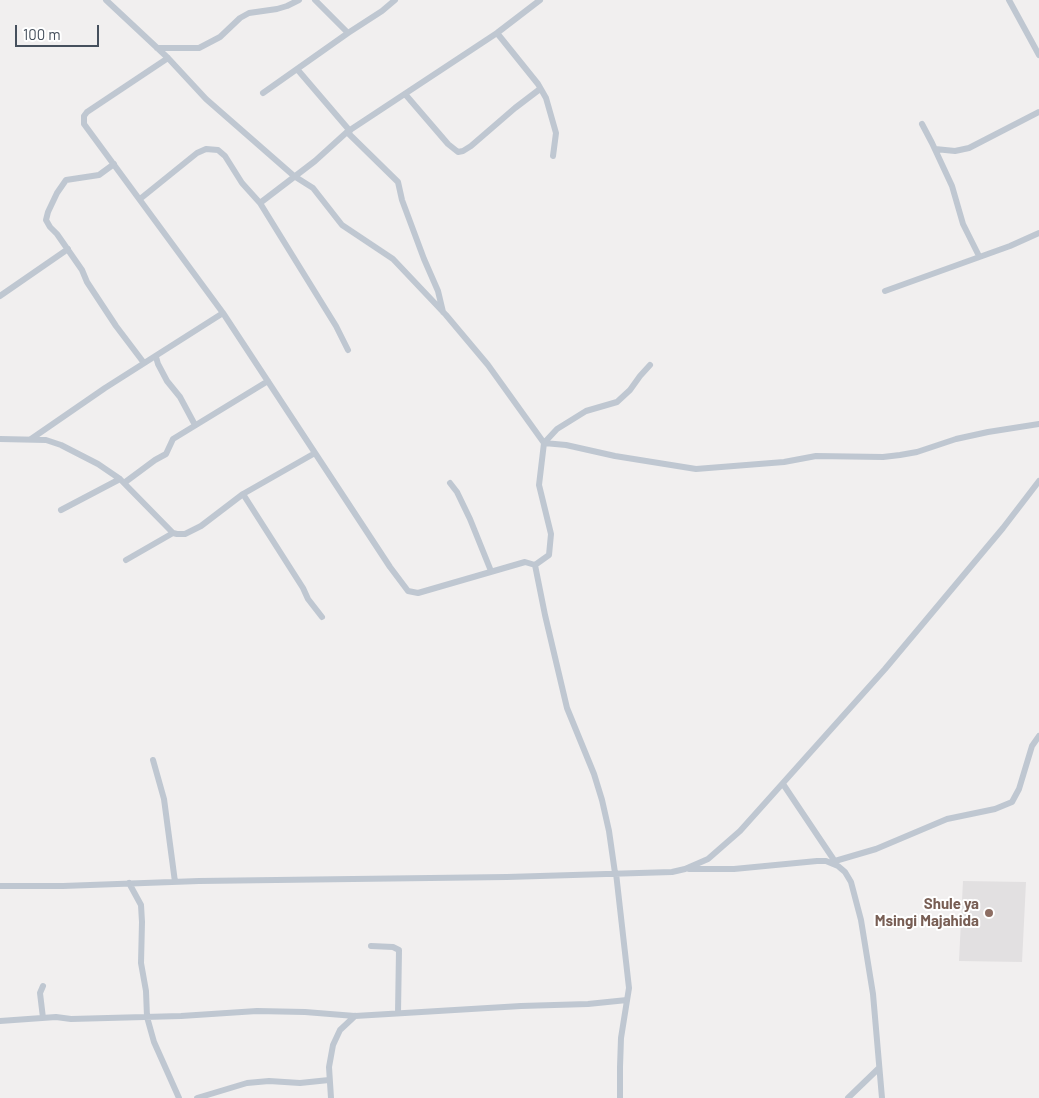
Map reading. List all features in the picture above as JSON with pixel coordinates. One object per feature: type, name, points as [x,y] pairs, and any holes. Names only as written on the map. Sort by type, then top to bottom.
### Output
[{"type":"street","points":[[106,0],[168,58],[206,99],[294,176],[313,188],[342,225],[394,259],[488,365],[544,443],[566,445],[614,456],[696,469],[784,462],[816,456],[883,457],[900,455],[917,452],[956,439],[1039,424]]},
{"type":"street","points":[[157,48],[199,48],[220,37],[240,18],[249,13],[277,9],[299,0]]},
{"type":"street","points":[[315,0],[348,33]]},
{"type":"street","points":[[263,93],[382,11],[395,0]]},
{"type":"street","points":[[260,203],[315,161],[349,131],[497,33],[540,0]]},
{"type":"street","points":[[1009,0],[1039,54]]},
{"type":"street","points":[[497,33],[538,84],[549,104],[550,117],[556,131],[553,156]]},
{"type":"street","points":[[168,58],[91,109],[84,116],[84,124],[223,313],[390,567],[408,591],[418,593],[525,562],[535,565]]},
{"type":"street","points":[[297,69],[349,131],[398,182],[402,200],[438,291],[443,312]]},
{"type":"street","points":[[405,94],[448,144],[458,152],[470,146],[514,108],[540,89]]},
{"type":"street","points":[[935,149],[955,151],[969,148],[1039,112]]},
{"type":"street","points":[[922,124],[935,149],[957,201],[963,224],[979,256]]},
{"type":"street","points":[[140,199],[197,153],[212,148],[218,150],[225,156],[242,184],[260,203],[336,326],[348,350]]},
{"type":"street","points":[[114,164],[99,175],[66,180],[57,193],[46,220],[68,249],[82,270],[87,282],[144,363]]},
{"type":"street","points":[[885,291],[1039,233]]},
{"type":"street","points":[[0,296],[68,249]]},
{"type":"street","points":[[30,440],[144,363],[223,313]]},
{"type":"street","points":[[156,357],[167,380],[180,397],[195,424]]},
{"type":"street","points":[[535,565],[549,554],[551,534],[539,485],[544,443],[557,429],[586,411],[617,402],[630,390],[650,365]]},
{"type":"street","points":[[61,510],[122,481],[166,454],[173,439],[268,381]]},
{"type":"street","points":[[0,438],[46,440],[61,445],[98,464],[122,481],[173,533]]},
{"type":"street","points":[[126,560],[173,533],[185,534],[201,526],[243,494],[315,452]]},
{"type":"street","points":[[0,886],[508,877],[672,872],[685,869],[708,859],[718,852],[783,784],[911,638],[1003,528],[1039,481]]},
{"type":"street","points":[[450,483],[466,510],[491,571]]},
{"type":"street","points":[[243,494],[303,588],[308,599],[322,616]]},
{"type":"street","points":[[535,565],[566,708],[594,774],[602,800],[616,873],[630,988],[622,1038],[620,1098]]},
{"type":"street","points":[[685,869],[734,869],[817,861],[836,863],[876,849],[947,819],[995,808],[1012,802],[1019,789],[1032,746],[1039,736]]},
{"type":"street","points":[[153,760],[162,788],[175,882]]},
{"type":"street","points":[[783,784],[851,882],[861,920],[873,994],[882,1098]]},
{"type":"street","points":[[129,883],[140,905],[142,922],[141,963],[146,991],[147,1017],[154,1042],[178,1098]]},
{"type":"street","points":[[371,946],[393,947],[399,950],[398,1013]]},
{"type":"street","points":[[43,986],[40,993],[43,1018]]},
{"type":"street","points":[[0,1021],[43,1018],[147,1017],[257,1011],[354,1016],[588,1004],[627,1000]]},
{"type":"street","points":[[330,1098],[329,1067],[333,1045],[340,1030],[354,1016]]},
{"type":"street","points":[[848,1098],[879,1068]]},
{"type":"street","points":[[197,1098],[253,1082],[300,1083],[329,1080]]},
{"type":"shaded area","points":[[963,881],[1026,882],[1022,962],[959,961]]},
{"type":"place","name":"Shule ya Msingi Majahida","points":[[989,913]]}]
